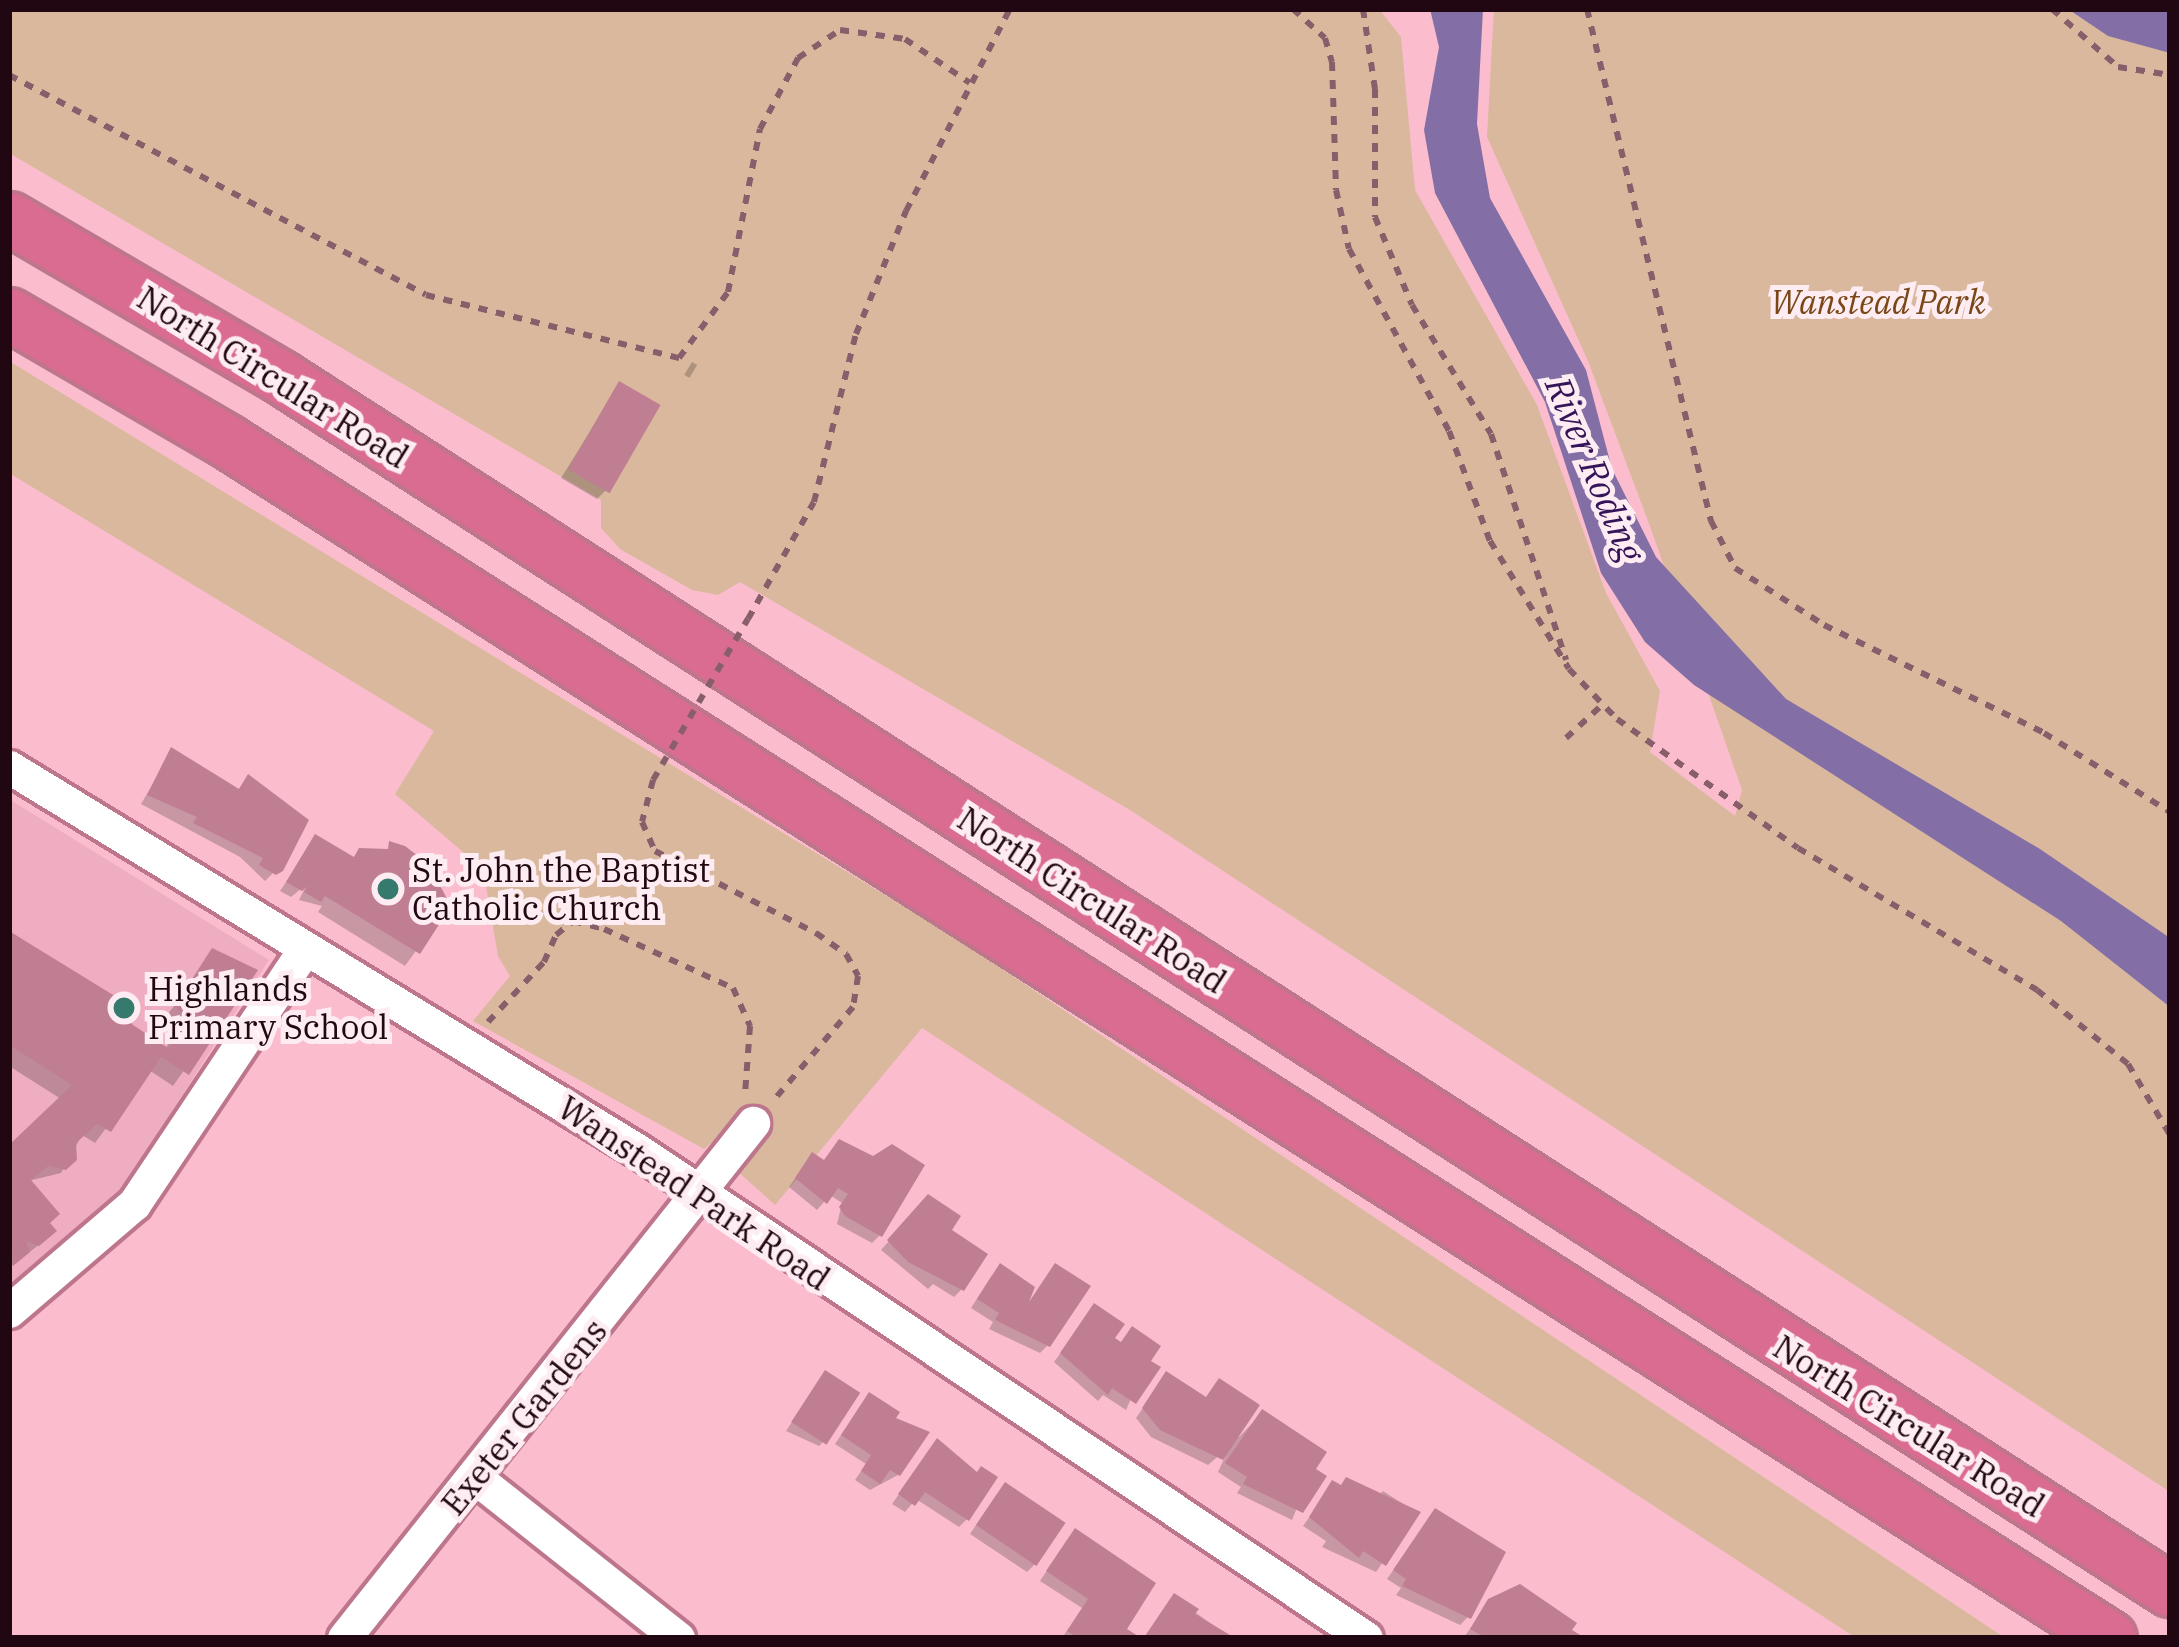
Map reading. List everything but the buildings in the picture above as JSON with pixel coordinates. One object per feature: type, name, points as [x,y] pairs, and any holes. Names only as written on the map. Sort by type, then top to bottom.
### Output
[{"type":"highway","name":"North Circular Road","points":[[9,218],[281,377],[2170,1590]]},
{"type":"highway","points":[[9,314],[247,454],[2110,1638]]},
{"type":"street","name":"Wanstead Park Road","points":[[9,767],[698,1191],[1366,1638]]},
{"type":"street","points":[[9,1311],[134,1204],[304,950]]},
{"type":"street","name":"Exeter Gardens","points":[[344,1638],[476,1478],[753,1123]]},
{"type":"street","points":[[476,1478],[678,1638]]},
{"type":"path","points":[[753,1123],[853,1007],[858,976],[846,954],[816,933],[756,899],[703,882],[655,851],[642,822],[653,780],[814,502],[856,334],[970,83],[1010,9]]},
{"type":"path","points":[[1293,9],[1324,38],[1332,62],[1336,190],[1349,249],[1449,430],[1490,541],[1569,669],[1601,706],[1873,897],[2037,989],[2128,1064],[2170,1135]]},
{"type":"path","points":[[1363,9],[1375,89],[1375,217],[1412,305],[1491,434],[1569,669]]},
{"type":"path","points":[[1587,9],[1712,521],[1735,568],[1824,626],[2044,733],[2170,812]]},
{"type":"path","points":[[2052,9],[2118,67],[2170,75]]},
{"type":"path","points":[[9,75],[426,295],[679,358],[728,292],[760,129],[798,58],[839,30],[883,36],[905,40],[970,83]]},
{"type":"path","points":[[1566,738],[1601,706]]},
{"type":"path","points":[[466,1048],[573,922],[734,988],[750,1026],[752,1071]]},
{"type":"shaded area","name":"Highlands Primary School","points":[[9,799],[269,960],[122,1189],[9,1285]]},
{"type":"green space","name":"Wanstead Park","points":[[9,9],[1379,9],[1401,37],[1415,190],[1537,405],[1606,593],[1660,691],[1650,752],[1735,816],[1742,790],[1651,529],[1588,361],[1487,137],[1494,9],[2170,9],[2170,1492],[1130,810],[740,582],[718,595],[692,590],[620,549],[601,528],[601,500],[9,153]]},
{"type":"green space","points":[[9,361],[954,937],[2005,1638],[1856,1638],[922,1028],[775,1205],[735,1169],[737,1152],[716,1139],[704,1149],[473,1021],[510,976],[498,956],[483,869],[395,794],[434,731],[9,473]]},
{"type":"water","name":"River Roding","points":[[1430,9],[1483,9],[1477,124],[1490,198],[1586,370],[1612,469],[1656,557],[1786,699],[2040,849],[2170,938],[2170,1007],[2061,921],[1694,685],[1645,642],[1601,573],[1545,402],[1435,193],[1424,130],[1439,47]]},
{"type":"water","points":[[2068,9],[2170,9],[2170,53],[2108,36]]},
{"type":"place","name":"St. John the Baptist Catholic Church","points":[[388,889]]},
{"type":"place","name":"Highlands Primary School","points":[[124,1008]]}]
